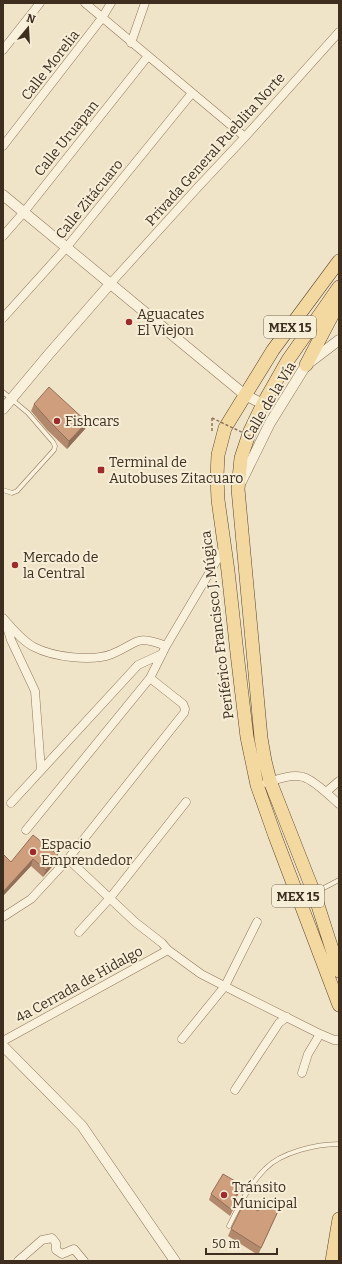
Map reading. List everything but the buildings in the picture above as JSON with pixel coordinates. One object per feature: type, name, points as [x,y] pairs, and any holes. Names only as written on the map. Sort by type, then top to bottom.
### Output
[{"type":"main road","name":"Periférico Francisco J. Múgica","points":[[339,261],[273,350],[225,428],[218,462],[217,476],[218,500],[228,571],[247,737],[257,785],[339,1006]]},
{"type":"main road","name":"MEX 15","points":[[339,287],[288,360],[263,404],[250,431],[241,458],[238,494],[261,738],[265,760],[270,781],[314,893],[339,971]]},
{"type":"main road","points":[[306,364],[338,306],[339,300]]},
{"type":"main road","points":[[218,500],[238,494]]},
{"type":"main road","points":[[332,1261],[339,1219]]},
{"type":"street","points":[[3,50],[40,3]]},
{"type":"street","points":[[85,3],[245,137]]},
{"type":"street","name":"Calle Morelia","points":[[3,146],[102,18],[111,3]]},
{"type":"street","points":[[131,42],[145,3]]},
{"type":"street","name":"Privada General Pueblita Norte","points":[[110,284],[339,32]]},
{"type":"street","name":"Calle Uruapan","points":[[3,236],[24,212],[148,56]]},
{"type":"street","name":"Calle Zitácuaro","points":[[3,318],[66,248],[192,93]]},
{"type":"street","points":[[3,195],[245,395],[263,404]]},
{"type":"street","points":[[3,409],[110,284]]},
{"type":"street","name":"Calle de la Vía","points":[[238,494],[263,436],[306,364],[339,340]]},
{"type":"street","points":[[26,830],[150,678],[166,646],[224,548]]},
{"type":"street","points":[[3,619],[33,647],[48,652],[69,656],[95,657],[111,654],[136,641],[143,640],[150,640],[166,646]]},
{"type":"street","points":[[3,619],[35,691],[41,770]]},
{"type":"street","points":[[11,803],[138,665],[162,654]]},
{"type":"street","points":[[3,917],[31,899],[68,859],[184,713],[185,709],[183,704],[150,678]]},
{"type":"street","points":[[257,785],[290,776],[305,777],[326,792],[339,804]]},
{"type":"street","points":[[326,792],[339,781]]},
{"type":"street","points":[[78,932],[110,898],[186,802]]},
{"type":"street","points":[[68,859],[135,922],[162,943],[168,950],[201,974],[320,1034],[334,1040],[339,1040]]},
{"type":"street","points":[[182,1039],[225,986],[257,922]]},
{"type":"street","name":"4a Cerrada de Hidalgo","points":[[3,1041],[168,950]]},
{"type":"street","points":[[234,1090],[279,1023],[287,1017]]},
{"type":"street","points":[[302,1073],[308,1054],[320,1034]]},
{"type":"street","points":[[3,1046],[82,1126],[175,1261]]},
{"type":"street","points":[[18,1261],[42,1240],[52,1238],[56,1243],[56,1250],[62,1254],[74,1249],[84,1261]]},
{"type":"lane","points":[[3,392],[12,398],[28,414],[55,446],[54,450],[17,491],[12,493],[3,490]]},
{"type":"lane","points":[[314,893],[339,880]]},
{"type":"lane","points":[[229,1226],[250,1186],[266,1168],[283,1157],[304,1148],[324,1144],[339,1144]]},
{"type":"path","points":[[212,432],[212,418],[254,438]]},
{"type":"place","name":"Aguacates El Viejon","points":[[129,322]]},
{"type":"place","name":"Fishcars","points":[[57,421]]},
{"type":"place","name":"Terminal de Autobuses Zitacuaro","points":[[101,470]]},
{"type":"place","name":"Mercado de la Central","points":[[15,565]]},
{"type":"place","name":"Espacio Emprendedor","points":[[33,852]]},
{"type":"place","name":"Tránsito Municipal","points":[[224,1195]]}]
